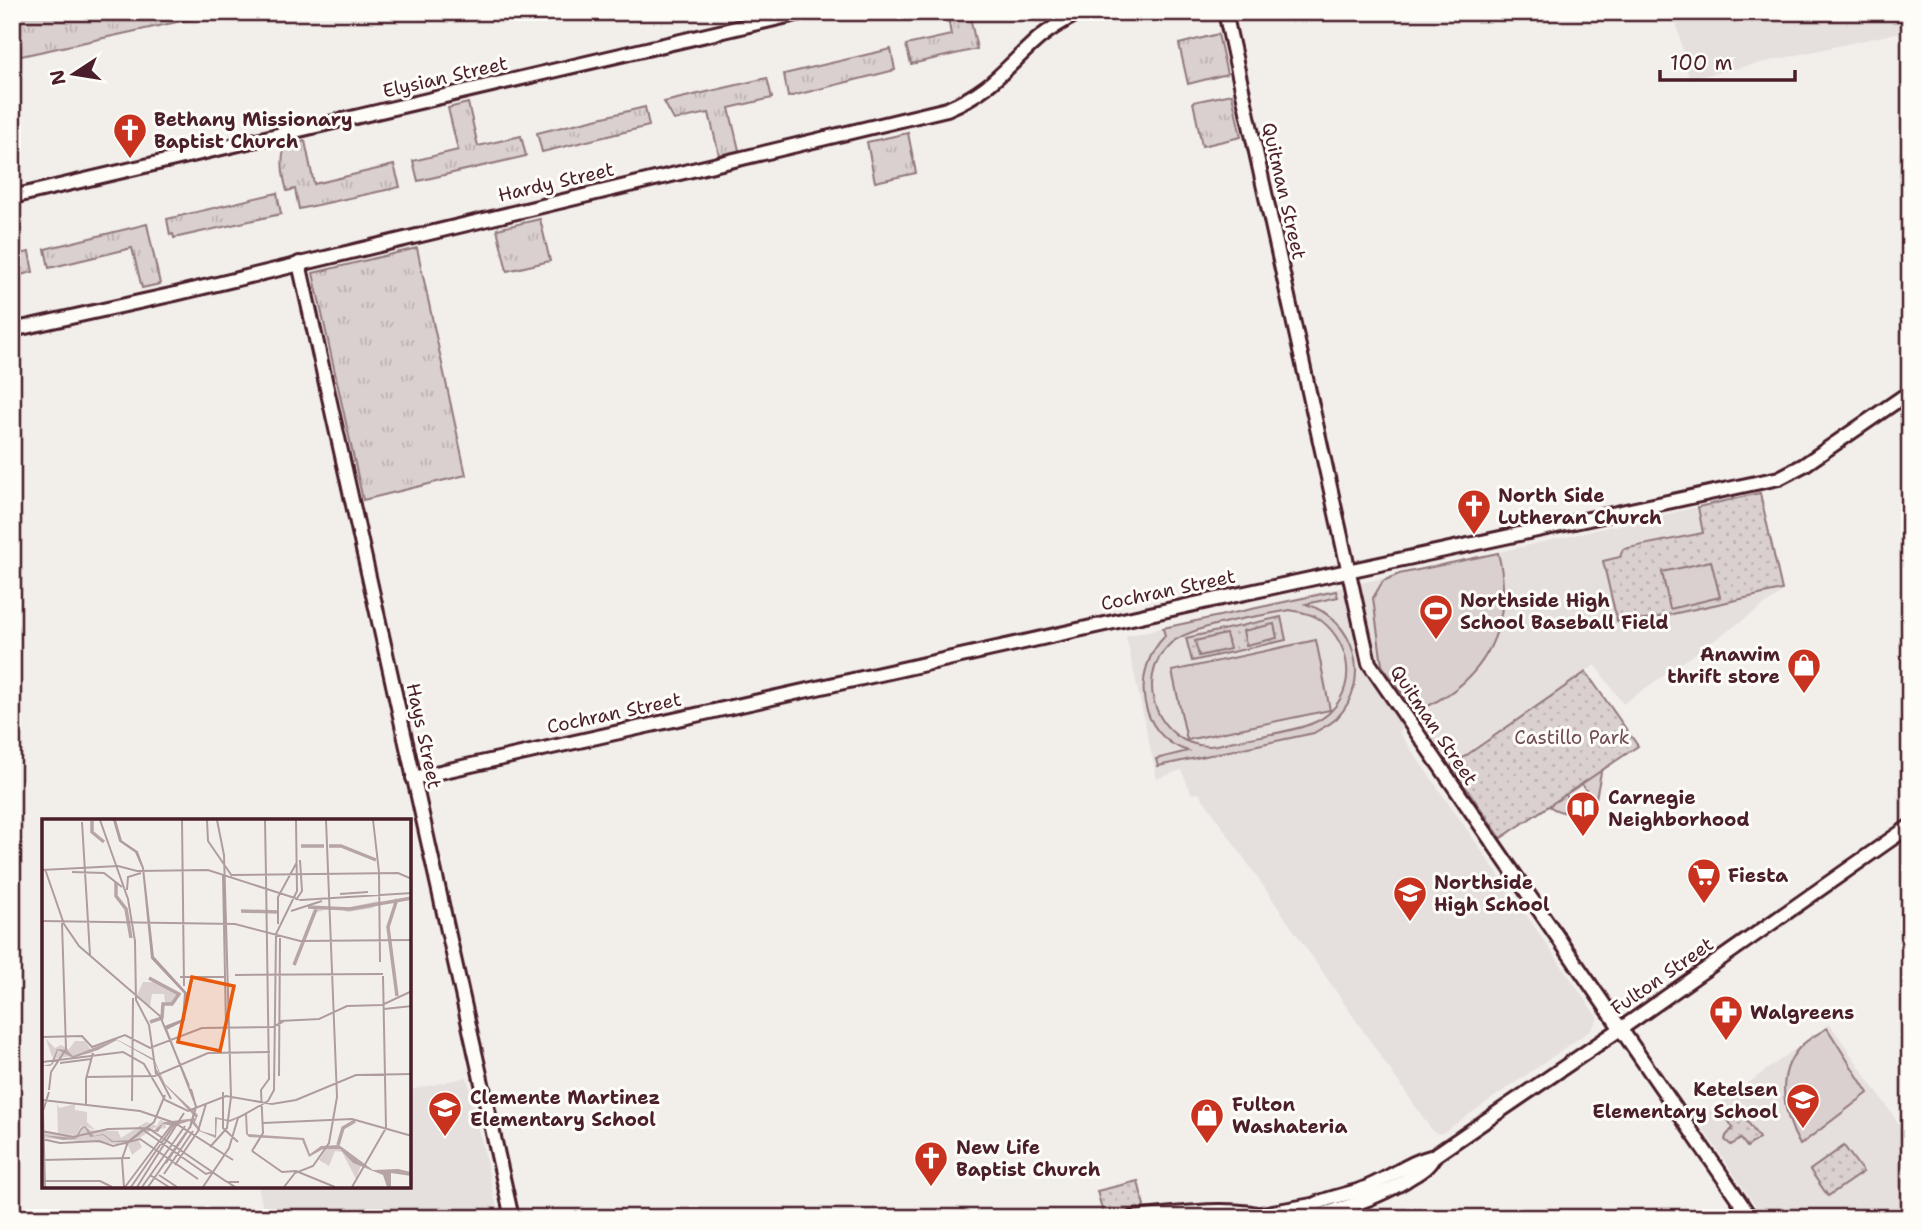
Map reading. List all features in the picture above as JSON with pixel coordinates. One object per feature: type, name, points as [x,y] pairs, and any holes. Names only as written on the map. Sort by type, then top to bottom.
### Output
[{"type":"main road","name":"Elysian Street","points":[[12,197],[805,12]]},
{"type":"main road","name":"Hardy Street","points":[[12,330],[175,294],[947,109],[971,99],[989,86],[1038,39],[1080,12]]},
{"type":"main road","name":"Quitman Street","points":[[1225,12],[1369,663],[1751,1218]]},
{"type":"main road","name":"Hays Street","points":[[299,263],[512,1218]]},
{"type":"main road","name":"Cochran Street","points":[[413,778],[1181,607],[1784,477],[1910,392]]},
{"type":"main road","name":"Fulton Street","points":[[1311,1218],[1329,1215],[1429,1166],[1434,1156],[1910,826]]},
{"type":"main road","name":"Fulton Street","points":[[1297,1218],[1315,1204],[1380,1189]]},
{"type":"main road","points":[[1132,1218],[1225,1212],[1266,1216],[1315,1204]]},
{"type":"shaded area","points":[[1674,12],[1910,12],[1910,30],[1689,79]]},
{"type":"shaded area","name":"Northside High School","points":[[1760,493],[1782,590],[1779,595],[1623,704],[1595,665],[1450,765],[1417,716],[1399,732],[1598,1018],[1591,1030],[1441,1134],[1433,1132],[1199,793],[1192,794],[1181,770],[1157,779],[1126,636]]},
{"type":"shaded area","name":"Ketelsen Elementary School","points":[[1830,1024],[1910,1140],[1910,1218],[1764,1218],[1697,1120]]},
{"type":"shaded area","name":"Clemente Martinez Elementary School","points":[[467,1077],[499,1218],[265,1218],[258,1188],[411,1188],[411,1090]]},
{"type":"green space","points":[[12,12],[223,12],[12,58]]},
{"type":"green space","points":[[947,12],[969,12],[977,49],[911,64],[906,45],[951,35]]},
{"type":"green space","points":[[1218,34],[1227,74],[1188,84],[1179,44]]},
{"type":"green space","points":[[891,49],[895,70],[788,97],[784,74]]},
{"type":"green space","points":[[767,78],[772,98],[729,108],[739,150],[737,151],[719,155],[709,113],[674,120],[664,102]]},
{"type":"green space","points":[[1232,94],[1241,137],[1202,146],[1193,102]]},
{"type":"green space","points":[[468,103],[478,146],[521,136],[526,156],[418,181],[413,161],[458,150],[448,108]]},
{"type":"green space","points":[[645,107],[649,126],[542,152],[537,133]]},
{"type":"green space","points":[[908,133],[916,173],[875,182],[867,142]]},
{"type":"green space","points":[[305,141],[314,184],[394,165],[400,187],[299,209],[295,189],[287,191],[283,157],[285,147]]},
{"type":"green space","points":[[277,193],[281,214],[174,238],[173,234],[170,235],[167,219]]},
{"type":"green space","points":[[540,219],[550,261],[507,271],[497,229]]},
{"type":"green space","points":[[147,224],[160,284],[142,288],[132,248],[49,268],[45,249]]},
{"type":"green space","points":[[417,248],[466,475],[363,500],[313,273]]},
{"type":"green space","points":[[29,252],[33,272],[12,277],[12,256]]},
{"type":"green space","points":[[1760,493],[1782,590],[1622,625],[1621,620],[1617,621],[1603,561],[1620,557],[1623,549],[1703,533],[1698,507]]},
{"type":"green space","name":"Northside High School Baseball Field","points":[[1498,553],[1503,587],[1500,621],[1495,637],[1478,667],[1461,685],[1416,713],[1382,665],[1373,598],[1383,581],[1399,574]]},
{"type":"green space","points":[[1711,561],[1720,597],[1670,609],[1662,572]]},
{"type":"green space","points":[[1336,591],[1338,597],[1306,604],[1337,623],[1347,637],[1356,669],[1348,703],[1337,718],[1314,733],[1158,766],[1156,759],[1188,751],[1171,743],[1158,732],[1145,701],[1147,667],[1154,650],[1165,636],[1163,628]],"holes":[[[1290,610],[1316,617],[1336,636],[1342,648],[1347,674],[1345,688],[1328,714],[1296,729],[1212,746],[1191,743],[1176,735],[1164,723],[1156,709],[1152,692],[1153,676],[1158,659],[1169,645],[1179,638],[1208,627]]]},
{"type":"green space","points":[[1281,617],[1286,640],[1192,661],[1186,638]]},
{"type":"green space","points":[[1274,624],[1277,638],[1246,645],[1243,631]]},
{"type":"green space","points":[[1226,634],[1230,649],[1199,656],[1195,641]]},
{"type":"green space","points":[[1316,640],[1330,710],[1187,740],[1172,671]]},
{"type":"green space","name":"Castillo Park","points":[[1586,672],[1638,746],[1501,838],[1451,766]]},
{"type":"green space","points":[[1571,748],[1589,757],[1601,773],[1595,803],[1574,773],[1563,774],[1563,789],[1579,813],[1562,812],[1549,806],[1540,796],[1536,785],[1537,773],[1543,761],[1555,753]]},
{"type":"green space","points":[[1827,1028],[1868,1093],[1800,1145],[1786,1109],[1784,1083],[1787,1070],[1800,1047]]},
{"type":"green space","points":[[1741,1112],[1759,1138],[1747,1147],[1741,1139],[1731,1145],[1725,1140],[1733,1128],[1728,1120]]},
{"type":"green space","points":[[1844,1146],[1863,1172],[1828,1196],[1810,1170]]},
{"type":"green space","points":[[1138,1181],[1144,1206],[1139,1212],[1103,1213],[1097,1191]]},
{"type":"tram line","points":[[1239,1218],[1246,1218]]},
{"type":"place","name":"Bethany Missionary Baptist Church","points":[[130,160]]},
{"type":"place","name":"North Side Lutheran Church","points":[[1474,536]]},
{"type":"place","name":"Northside High School Baseball Field","points":[[1436,641]]},
{"type":"place","name":"Anawim thrift store","points":[[1804,695]]},
{"type":"place","name":"Carnegie Neighborhood","points":[[1583,838]]},
{"type":"place","name":"Fiesta","points":[[1704,905]]},
{"type":"place","name":"Northside High School","points":[[1410,923]]},
{"type":"place","name":"Walgreens","points":[[1726,1042]]},
{"type":"place","name":"Ketelsen Elementary School","points":[[1803,1130]]},
{"type":"place","name":"Clemente Martinez Elementary School","points":[[445,1138]]},
{"type":"place","name":"Fulton Washateria","points":[[1207,1145]]},
{"type":"place","name":"New Life Baptist Church","points":[[931,1188]]}]
